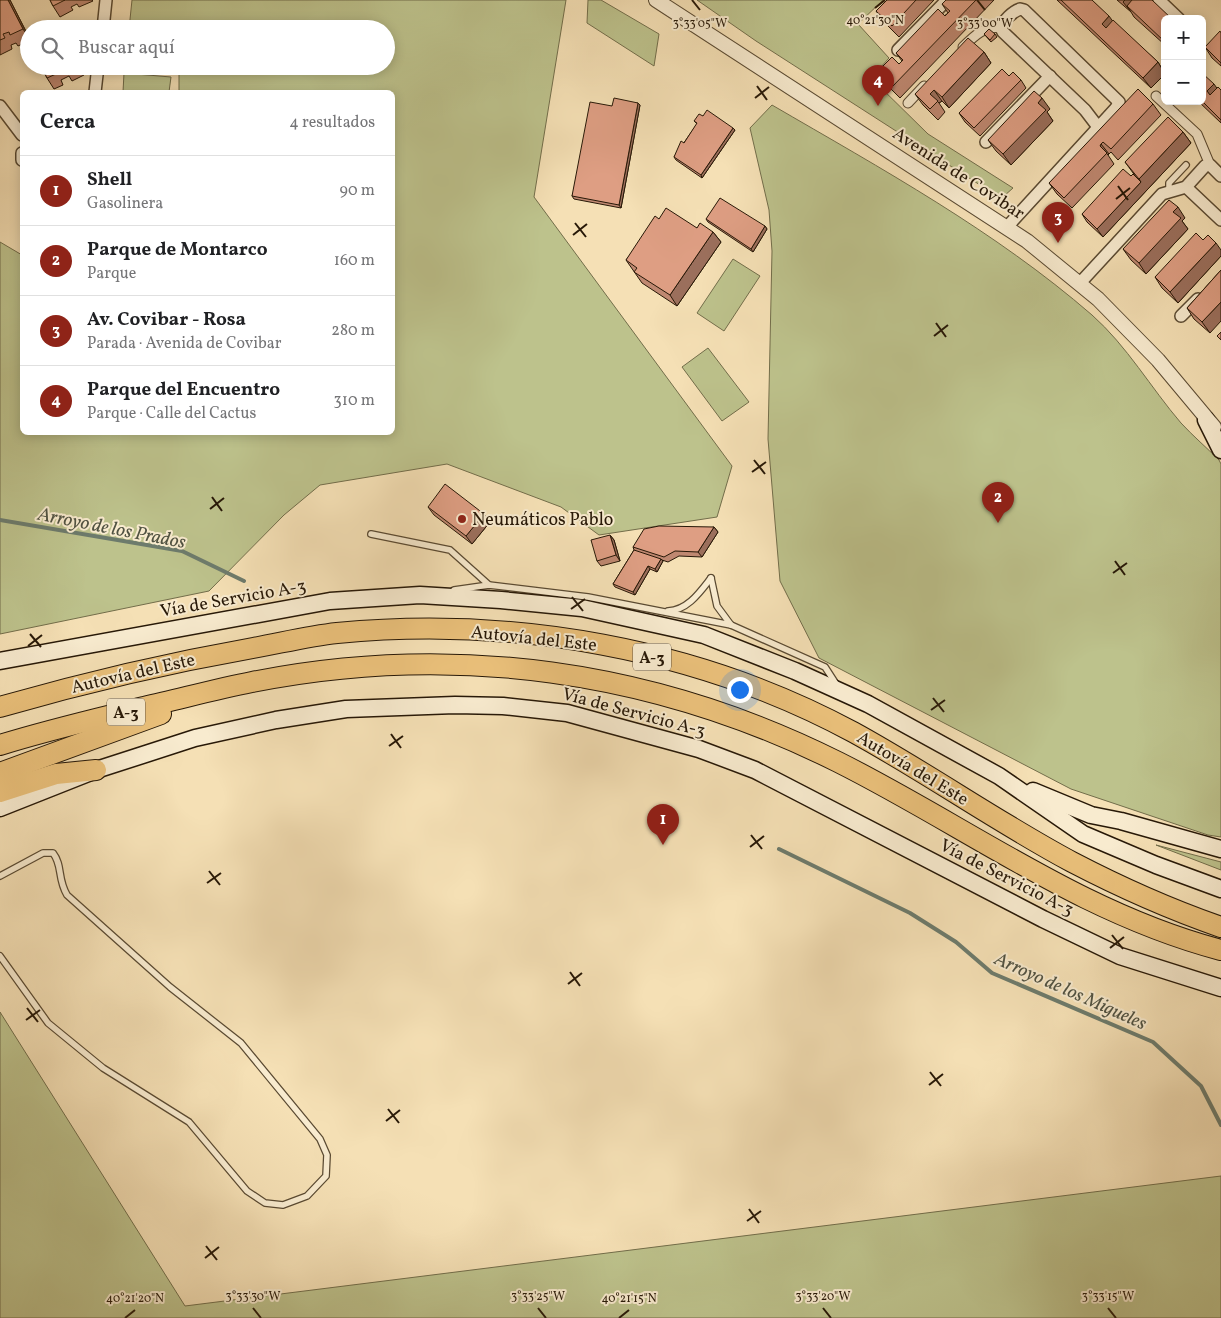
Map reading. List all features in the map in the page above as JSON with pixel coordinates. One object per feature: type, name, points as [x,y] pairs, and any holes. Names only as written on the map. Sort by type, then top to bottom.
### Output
[{"type":"highway","name":"Autovía del Este","points":[[0,707],[174,662],[335,633],[418,629],[502,630],[578,640],[703,669],[784,698],[854,732],[1070,861],[1143,898],[1221,927]]},
{"type":"highway","name":"Autovía del Este","points":[[0,745],[43,732],[252,681],[340,669],[415,664],[502,666],[576,674],[701,706],[771,731],[839,762],[1059,886],[1134,920],[1221,950]]},
{"type":"highway","points":[[0,773],[252,681]]},
{"type":"highway","points":[[0,702],[32,698]]},
{"type":"highway","points":[[0,792],[56,774],[96,770]]},
{"type":"main road","name":"Avenida de Covibar","points":[[1206,420],[1221,450]]},
{"type":"main road","name":"Vía de Servicio A-3","points":[[0,660],[311,604],[420,595],[582,608],[704,635],[841,692],[999,776],[1083,834],[1156,865],[1221,889]]},
{"type":"main road","name":"Vía de Servicio A-3","points":[[0,808],[96,770],[196,738],[276,720],[346,709],[503,706],[567,712],[699,749],[755,770],[1043,920],[1120,956],[1221,988]]},
{"type":"main road","points":[[999,776],[1091,815],[1121,821],[1221,850]]},
{"type":"street","points":[[104,20],[106,0]]},
{"type":"street","name":"Avenida de Covibar","points":[[656,0],[1007,227],[1080,283],[1158,360],[1206,420],[1221,435]]},
{"type":"street","points":[[898,50],[947,0]]},
{"type":"street","points":[[1159,0],[1175,15]]},
{"type":"street","points":[[1001,28],[1020,4],[1119,102],[1116,108],[1007,227]]},
{"type":"street","points":[[955,56],[975,36],[987,28],[1001,28],[1085,110],[1098,127]]},
{"type":"street","points":[[94,90],[97,75]]},
{"type":"street","points":[[908,103],[935,76]]},
{"type":"street","points":[[986,142],[1050,76]]},
{"type":"street","points":[[1156,96],[1198,134],[1210,165],[1221,176]]},
{"type":"street","points":[[0,106],[20,132]]},
{"type":"street","points":[[1080,283],[1162,194],[1168,190],[1186,187],[1205,166],[1210,165]]},
{"type":"street","points":[[1186,187],[1221,220]]},
{"type":"street","points":[[1181,316],[1208,288]]},
{"type":"lane","points":[[1168,190],[1169,183],[1186,166]]},
{"type":"lane","points":[[371,534],[450,550],[489,586]]},
{"type":"lane","points":[[656,612],[676,611],[694,599],[711,578],[717,606],[731,624]]},
{"type":"lane","points":[[420,595],[489,586],[588,597],[656,612],[731,624],[824,667],[841,692]]},
{"type":"lane","points":[[0,876],[43,853],[53,853],[59,860],[60,883],[67,895],[170,987],[241,1043],[320,1138],[327,1155],[326,1176],[307,1196],[284,1206],[265,1203],[247,1191],[189,1122],[103,1068],[48,1022],[0,956]]},
{"type":"green space","points":[[132,0],[566,0],[534,197],[732,466],[717,517],[599,535],[561,507],[447,464],[320,485],[284,515],[209,591],[0,634],[0,242],[20,254],[20,435],[395,435],[395,90],[179,90],[179,75],[395,75],[395,20],[130,20]]},
{"type":"green space","points":[[588,0],[601,0],[659,34],[654,66],[587,23]]},
{"type":"green space","points":[[697,0],[883,0],[858,24],[889,58],[871,78],[928,134],[1013,188],[1004,196],[994,194],[756,41]]},
{"type":"green space","points":[[124,75],[171,77],[169,90],[123,90]]},
{"type":"green space","points":[[772,105],[937,202],[1055,284],[1105,327],[1181,423],[1219,460],[1221,464],[1221,837],[1208,835],[1071,789],[819,658],[780,581],[768,439],[772,251],[769,210],[750,128]]},
{"type":"green space","points":[[733,259],[760,276],[724,331],[697,313]]},
{"type":"green space","points":[[708,348],[749,402],[722,421],[682,367]]},
{"type":"green space","points":[[1156,845],[1221,862],[1221,870]]},
{"type":"green space","points":[[0,1012],[185,1306],[1221,1176],[1221,1318],[0,1318]]},
{"type":"building","points":[[0,0],[8,0],[20,23],[20,30],[10,35],[9,32],[3,34],[5,38],[0,40]]},
{"type":"building","points":[[50,0],[65,0],[53,6]]},
{"type":"building","points":[[887,0],[916,0],[892,26],[876,11]]},
{"type":"building","points":[[946,0],[976,0],[892,87],[877,72],[892,57],[899,64],[903,60],[896,53],[938,9],[945,16],[950,11],[942,4]]},
{"type":"building","points":[[1061,0],[1092,0],[1109,16],[1102,24],[1106,28],[1113,20],[1158,62],[1143,78]]},
{"type":"building","points":[[1132,0],[1152,0],[1168,15],[1161,15],[1161,38],[1127,6]]},
{"type":"building","points":[[989,29],[995,34],[990,40],[984,34]]},
{"type":"building","points":[[1220,31],[1221,63],[1206,48]]},
{"type":"building","points":[[968,38],[984,52],[942,97],[934,90],[930,94],[938,101],[930,109],[915,94]]},
{"type":"building","points":[[1002,69],[1009,76],[1013,72],[1021,80],[974,128],[959,113]]},
{"type":"building","points":[[1206,77],[1214,84],[1207,91],[1210,95],[1218,87],[1221,90],[1221,120],[1206,105]]},
{"type":"building","points":[[1138,89],[1153,104],[1111,149],[1103,142],[1101,144],[1100,146],[1107,153],[1064,198],[1049,183]]},
{"type":"building","points":[[1034,91],[1042,98],[1038,103],[1046,110],[1003,154],[988,140]]},
{"type":"building","points":[[614,98],[638,103],[619,205],[572,196],[590,102],[612,106]]},
{"type":"building","points":[[707,110],[733,128],[701,175],[674,157],[681,141],[684,143],[697,123],[694,121],[699,114],[703,116]]},
{"type":"building","points":[[1168,117],[1183,132],[1139,179],[1125,162]]},
{"type":"building","points":[[1123,169],[1131,176],[1133,174],[1141,182],[1097,229],[1082,214]]},
{"type":"building","points":[[720,198],[765,226],[751,249],[706,219]]},
{"type":"building","points":[[1169,200],[1178,207],[1173,212],[1181,218],[1139,263],[1123,249]]},
{"type":"building","points":[[666,208],[697,228],[700,223],[713,232],[670,295],[634,272],[637,268],[626,260],[655,216],[659,219]]},
{"type":"building","points":[[1196,233],[1203,240],[1208,235],[1216,243],[1170,292],[1155,277]]},
{"type":"building","points":[[1221,270],[1221,302],[1202,322],[1187,308]]},
{"type":"building","points":[[1221,332],[1221,340],[1217,336]]},
{"type":"building","name":"Neumáticos Pablo","points":[[445,484],[484,514],[466,536],[428,507]]},
{"type":"building","points":[[659,526],[714,527],[698,552],[675,551],[664,557],[633,547],[644,529]]},
{"type":"building","points":[[610,535],[616,555],[597,561],[591,540]]},
{"type":"building","points":[[634,550],[661,559],[655,569],[648,566],[633,592],[613,584]]},
{"type":"waterway","name":"Arroyo de los Prados","points":[[0,520],[182,551],[244,581]]},
{"type":"waterway","name":"Arroyo de los Migueles","points":[[779,849],[910,913],[956,942],[992,973],[1153,1042],[1201,1086],[1221,1125]]},
{"type":"place","name":"Parque del Encuentro","points":[[878,106]]},
{"type":"place","name":"Av. Covibar - Rosa","points":[[1058,243]]},
{"type":"place","name":"Neumáticos Pablo","points":[[462,519]]},
{"type":"place","name":"Parque de Montarco","points":[[998,523]]},
{"type":"place","name":"Shell","points":[[663,845]]}]
